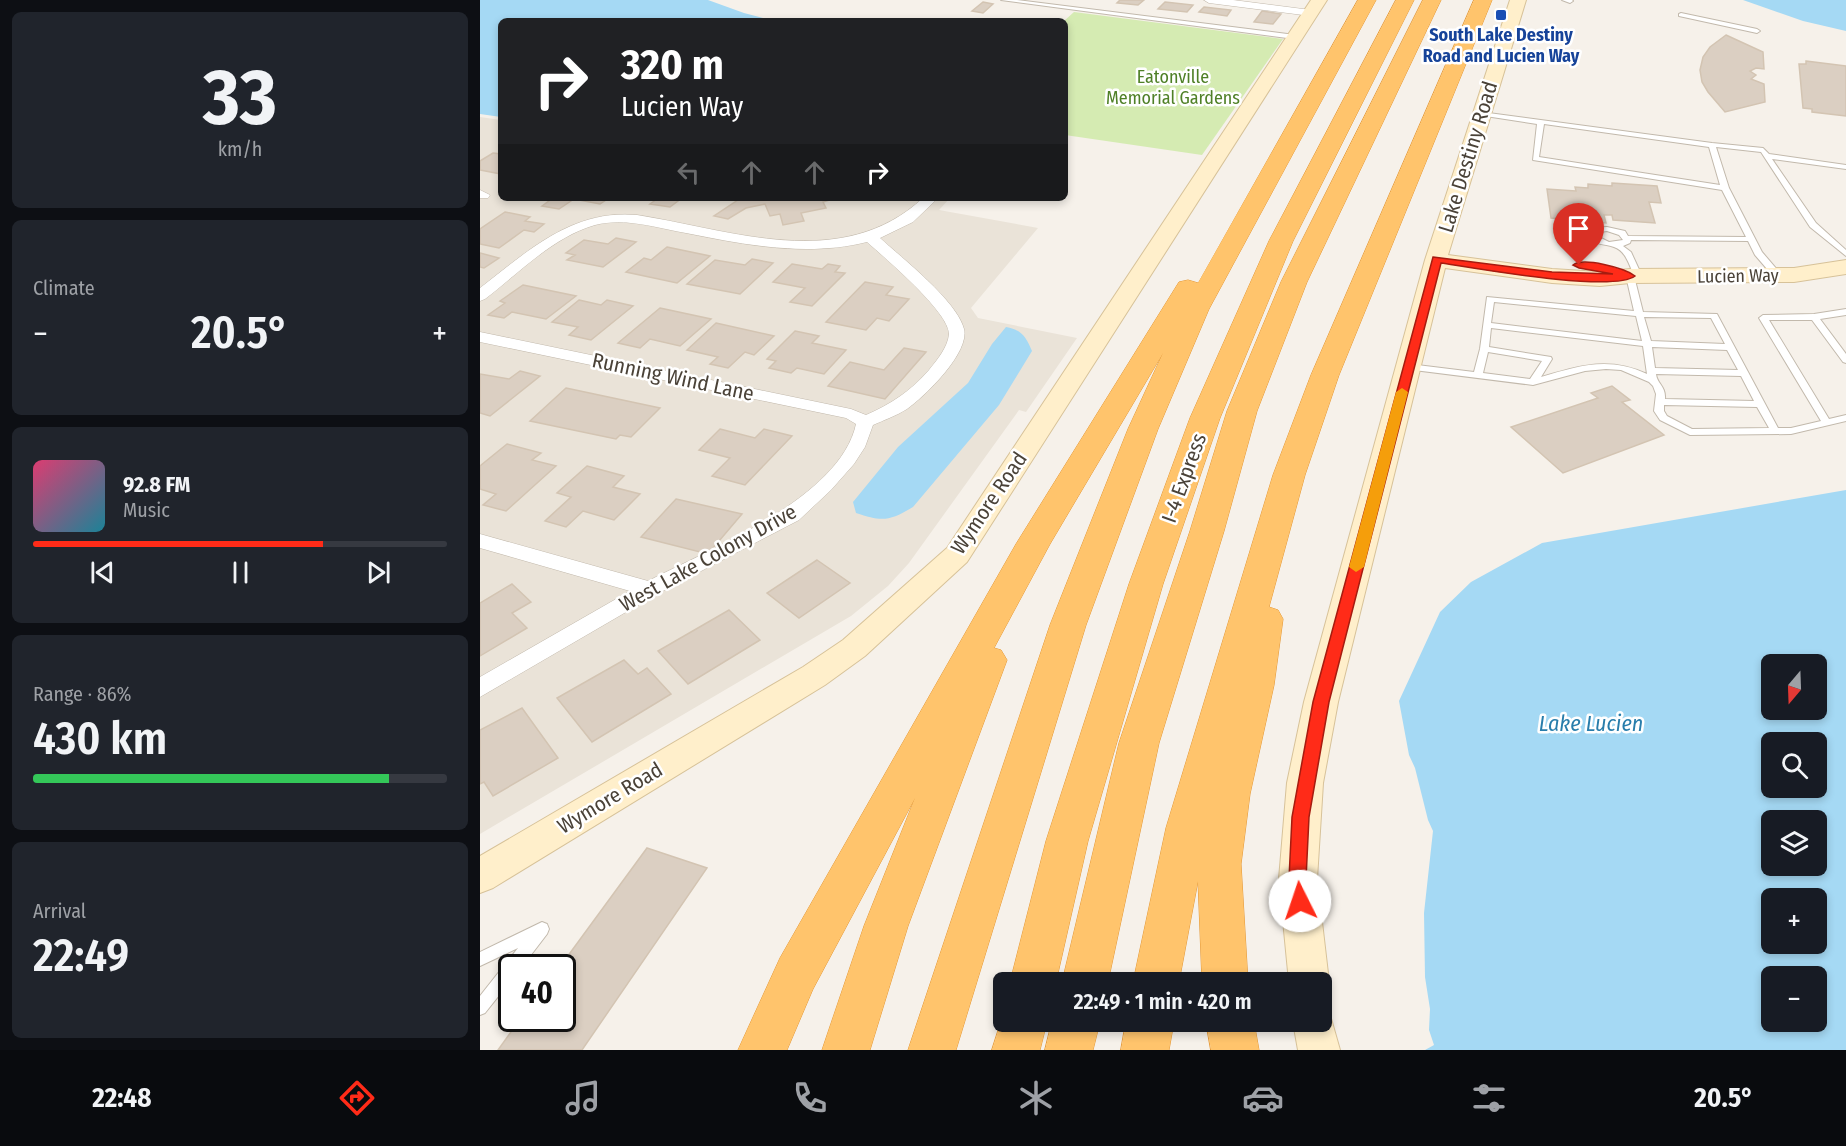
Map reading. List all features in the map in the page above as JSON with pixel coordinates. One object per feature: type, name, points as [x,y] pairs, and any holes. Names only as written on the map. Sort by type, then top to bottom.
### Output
[{"type":"highway","points":[[932,1050],[1068,625],[1106,522],[1196,309],[1367,0]]},
{"type":"highway","name":"I-4 Express","points":[[1035,972],[1068,841],[1146,584],[1205,418],[1286,231],[1405,0]]},
{"type":"highway","name":"I-4 Express","points":[[1087,972],[1139,743],[1207,531],[1242,411],[1294,282],[1432,0]]},
{"type":"highway","points":[[1158,972],[1187,828],[1289,475],[1325,375],[1482,0]]},
{"type":"highway","points":[[762,1050],[796,974],[1032,544],[1204,263],[1235,237]]},
{"type":"highway","points":[[1224,972],[1219,864],[1230,794],[1254,685],[1289,475]]},
{"type":"highway","points":[[846,1050],[886,926],[1032,544]]},
{"type":"highway","points":[[1016,1050],[1020,1032]]},
{"type":"highway","points":[[1069,1050],[1074,1032]]},
{"type":"highway","points":[[1145,1050],[1148,1032]]},
{"type":"highway","points":[[1232,1032],[1235,1050]]},
{"type":"street","points":[[1209,0],[1309,16]]},
{"type":"street","name":"Lake Destiny Road","points":[[1307,972],[1298,879],[1301,817],[1305,783],[1321,702],[1438,253],[1518,0]]},
{"type":"street","name":"Wymore Road","points":[[480,876],[814,676],[854,648],[957,555],[1309,16]]},
{"type":"street","points":[[480,296],[568,229],[595,221],[624,217],[755,242],[797,246],[871,237],[899,224],[927,201]]},
{"type":"street","points":[[864,422],[903,404],[937,371],[954,345],[957,331],[947,311],[871,237]]},
{"type":"street","name":"Lucien Way","points":[[1438,253],[1552,276],[1600,279],[1634,276],[1794,275],[1846,267]]},
{"type":"street","name":"Running Wind Lane","points":[[480,337],[851,414],[864,422]]},
{"type":"street","name":"West Lake Colony Drive","points":[[480,688],[650,589],[792,515],[811,499],[857,447],[864,433],[864,422]]},
{"type":"street","points":[[480,541],[650,589]]},
{"type":"street","points":[[1315,1032],[1318,1050]]},
{"type":"lane","points":[[1004,0],[1309,16]]},
{"type":"lane","points":[[1565,0],[1570,1]]},
{"type":"lane","points":[[1681,15],[1757,31]]},
{"type":"lane","points":[[1481,114],[1763,150],[1813,225],[1846,254]]},
{"type":"lane","points":[[1541,122],[1534,159],[1725,188]]},
{"type":"lane","points":[[1712,145],[1725,188],[1758,253],[1777,275]]},
{"type":"lane","points":[[1767,156],[1846,167]]},
{"type":"lane","points":[[1751,239],[1627,238],[1612,229],[1601,229],[1594,232],[1596,240],[1616,245],[1627,252],[1634,276],[1652,375],[1664,394],[1659,411],[1663,418],[1690,432],[1791,431],[1846,418]]},
{"type":"lane","points":[[1616,245],[1625,243],[1627,238]]},
{"type":"lane","points":[[1478,375],[1488,325],[1490,299],[1640,314],[1714,316],[1775,431]]},
{"type":"lane","points":[[1826,422],[1763,318],[1814,317],[1846,312]]},
{"type":"lane","points":[[1814,317],[1846,360]]},
{"type":"lane","points":[[1488,325],[1647,344],[1730,347]]},
{"type":"lane","points":[[1484,349],[1548,359],[1533,382]]},
{"type":"lane","points":[[1409,368],[1533,382],[1600,365],[1652,375],[1744,374]]},
{"type":"lane","points":[[1660,402],[1761,404]]},
{"type":"lane","points":[[480,959],[542,929],[480,1008]]},
{"type":"shaded area","points":[[480,117],[498,120],[498,201],[947,201],[939,210],[1038,228],[971,308],[978,318],[1077,338],[1026,412],[1019,410],[909,563],[888,586],[851,616],[480,834]]},
{"type":"green space","name":"Eatonville Memorial Gardens","points":[[1074,12],[1283,39],[1202,155],[1068,135],[1067,18]]},
{"type":"water","points":[[480,0],[708,0],[763,18],[498,18],[498,117],[480,114]]},
{"type":"water","points":[[1743,0],[1846,0],[1846,31],[1803,21]]},
{"type":"water","points":[[1006,327],[1023,335],[1032,351],[999,405],[913,507],[886,519],[856,513],[853,502],[898,447],[968,383],[992,344]]},
{"type":"water","name":"Lake Lucien","points":[[1846,490],[1846,1050],[1425,1050],[1434,1045],[1429,1030],[1430,1009],[1425,977],[1424,913],[1433,831],[1415,768],[1409,755],[1399,701],[1440,612],[1471,582],[1542,543]]},
{"type":"building","points":[[1120,0],[1144,0],[1138,5],[1117,3]]},
{"type":"building","points":[[983,2],[993,4],[983,13],[972,11]]},
{"type":"building","points":[[1165,2],[1193,5],[1187,12],[1158,9]]},
{"type":"building","points":[[1204,7],[1231,10],[1227,16],[1199,12]]},
{"type":"building","points":[[1262,11],[1281,14],[1273,24],[1254,22]]},
{"type":"building","points":[[1726,35],[1763,52],[1764,69],[1756,68],[1750,71],[1756,75],[1751,79],[1764,84],[1765,102],[1725,112],[1702,82],[1700,70],[1703,57],[1710,47]]},
{"type":"building","points":[[1806,61],[1846,66],[1846,116],[1812,112],[1812,109],[1803,108],[1799,64],[1806,64]]},
{"type":"building","points":[[493,153],[498,154],[498,173],[480,170],[480,161]]},
{"type":"building","points":[[1612,183],[1657,186],[1661,203],[1649,202],[1655,223],[1613,220],[1612,215],[1604,215],[1606,223],[1551,218],[1547,189],[1576,191],[1575,187],[1588,188],[1588,184],[1612,186]]},
{"type":"building","points":[[549,201],[571,201],[559,209],[542,206]]},
{"type":"building","points":[[584,201],[604,201],[600,204]]},
{"type":"building","points":[[654,201],[678,201],[670,207],[650,204]]},
{"type":"building","points":[[736,201],[826,201],[823,202],[826,208],[801,213],[804,221],[783,225],[780,214],[770,216],[765,204],[746,208],[728,219],[714,216]]},
{"type":"building","points":[[505,212],[530,217],[525,221],[544,224],[534,232],[524,230],[499,248],[480,244],[480,229]]},
{"type":"building","points":[[616,238],[636,242],[603,267],[567,260],[575,255],[566,253],[584,240],[608,244]]},
{"type":"building","points":[[667,247],[710,256],[677,283],[626,272],[644,258],[651,260]]},
{"type":"building","points":[[480,253],[499,258],[484,268],[480,267]]},
{"type":"building","points":[[752,259],[773,263],[740,294],[687,284],[715,260],[745,265]]},
{"type":"building","points":[[792,264],[822,269],[828,264],[840,266],[835,272],[845,273],[812,306],[790,302],[805,288],[773,282]]},
{"type":"building","points":[[865,282],[893,287],[886,295],[909,299],[889,321],[877,318],[866,330],[826,322]]},
{"type":"building","points":[[523,285],[576,296],[546,319],[512,312],[504,318],[488,315],[505,303],[500,301]]},
{"type":"building","points":[[579,300],[601,305],[607,300],[633,306],[591,340],[569,335],[578,327],[552,322]]},
{"type":"building","points":[[660,308],[711,319],[680,346],[650,339],[640,348],[618,343]]},
{"type":"building","points":[[716,323],[774,336],[754,355],[745,352],[728,368],[710,364],[718,357],[687,350]]},
{"type":"building","points":[[795,331],[819,336],[812,343],[846,350],[824,374],[797,368],[791,373],[769,368],[776,361],[767,359]]},
{"type":"building","points":[[904,348],[926,352],[885,399],[828,386],[850,362],[884,370]]},
{"type":"building","points":[[520,371],[540,376],[490,416],[480,413],[480,374],[509,379]]},
{"type":"building","points":[[1612,386],[1630,400],[1622,402],[1664,435],[1563,473],[1511,427],[1598,398],[1591,393]]},
{"type":"building","points":[[566,388],[660,408],[631,437],[620,435],[616,439],[530,421]]},
{"type":"building","points":[[720,429],[755,438],[764,429],[792,436],[745,485],[712,476],[730,458],[699,450]]},
{"type":"building","points":[[507,444],[541,453],[532,460],[556,466],[506,511],[483,505],[496,494],[480,489],[480,466]]},
{"type":"building","points":[[587,466],[624,476],[613,487],[640,494],[614,520],[583,511],[566,527],[545,521],[571,497],[557,493]]},
{"type":"building","points":[[676,499],[742,514],[708,554],[641,537]]},
{"type":"building","points":[[817,560],[850,583],[799,618],[767,593]]},
{"type":"building","points":[[512,584],[531,602],[512,613],[527,628],[480,656],[480,603]]},
{"type":"building","points":[[729,610],[760,640],[688,684],[658,651]]},
{"type":"building","points":[[624,660],[638,674],[647,668],[671,694],[592,742],[557,698]]},
{"type":"building","points":[[522,708],[558,758],[493,796],[484,782],[480,784],[480,730]]},
{"type":"building","points":[[647,848],[707,868],[582,1050],[498,1050],[511,1032],[576,1032],[576,954],[569,954]]},
{"type":"slow traffic","points":[[1356,567],[1402,392]]},
{"type":"place","name":"South Lake Destiny Road and Lucien Way","points":[[1501,15]]},
{"type":"route","points":[[1300,901],[1298,879],[1301,817],[1305,783],[1321,702],[1436,260],[1552,276],[1600,279],[1630,276],[1596,266],[1579,265]]}]
